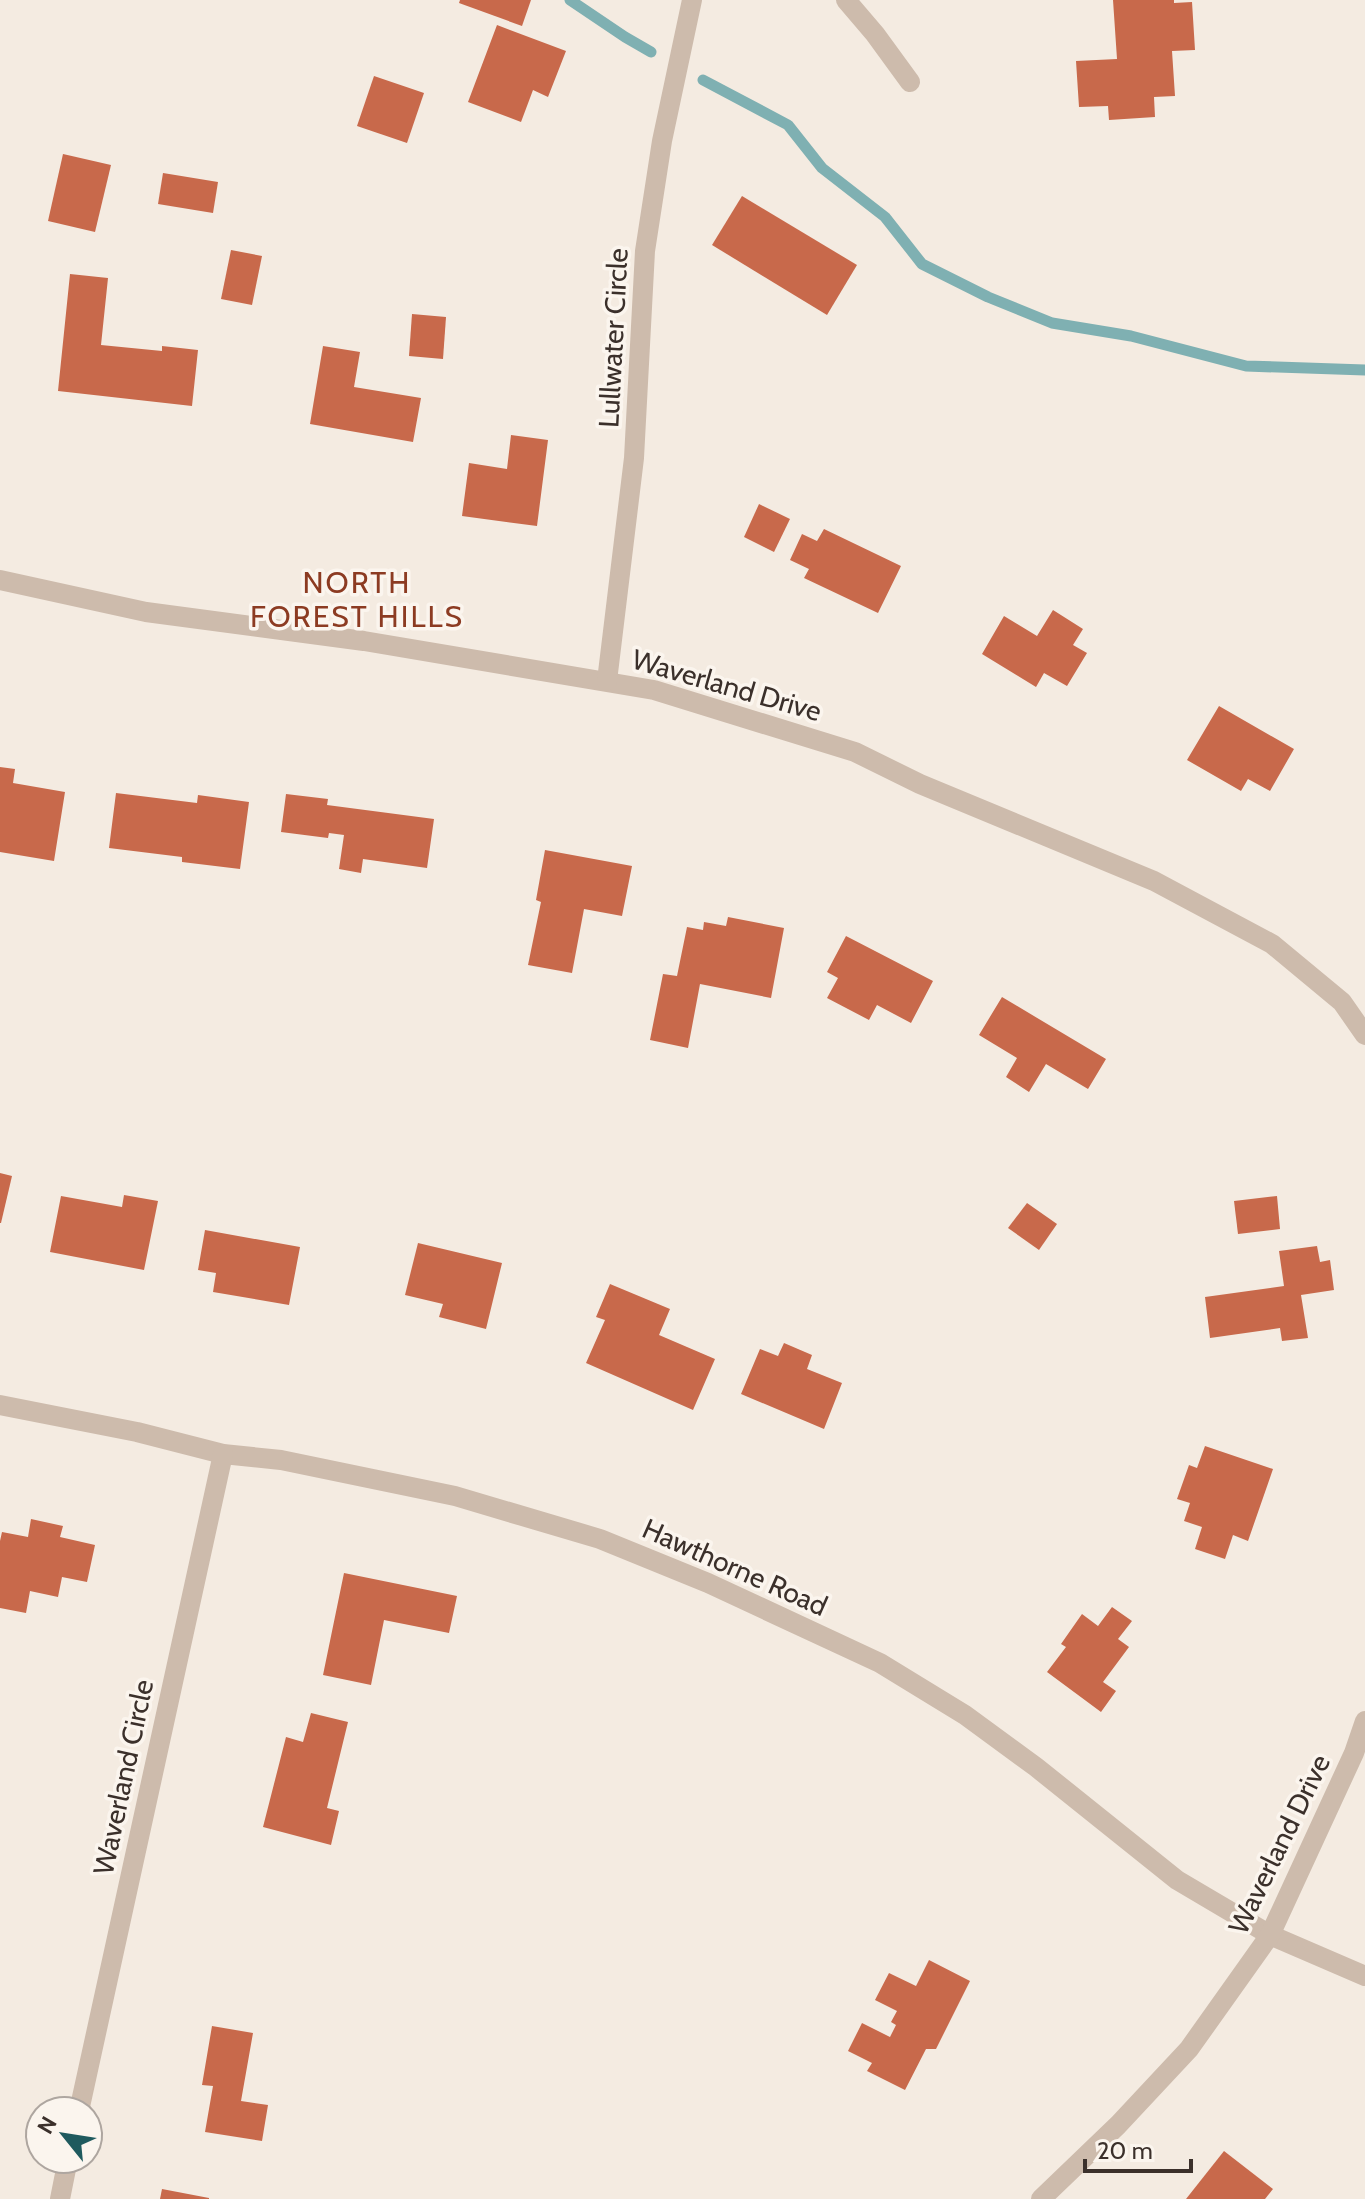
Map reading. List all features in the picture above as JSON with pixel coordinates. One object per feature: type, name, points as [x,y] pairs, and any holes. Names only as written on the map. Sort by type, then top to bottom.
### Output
[{"type":"street","name":"Lullwater Circle","points":[[607,681],[634,458],[645,251],[662,141],[692,0]]},
{"type":"street","points":[[846,0],[910,82]]},
{"type":"street","name":"Waverland Drive","points":[[0,580],[146,612],[364,641],[607,681],[669,694],[855,752],[920,784],[1154,881],[1272,944],[1342,1002],[1365,1035]]},
{"type":"street","name":"Hawthorne Road","points":[[0,1405],[137,1432],[223,1454],[281,1460],[455,1496],[600,1539],[737,1596],[880,1663],[965,1715],[1036,1767],[1177,1880],[1270,1935],[1365,1976]]},
{"type":"street","name":"Waverland Circle","points":[[83,2095],[223,1454]]},
{"type":"street","name":"Waverland Drive","points":[[1041,2199],[1118,2125],[1189,2049],[1270,1935],[1354,1753],[1365,1721]]},
{"type":"street","points":[[60,2199],[65,2175]]},
{"type":"building","points":[[460,0],[531,0],[522,26],[459,3]]},
{"type":"building","points":[[1113,0],[1192,2],[1195,50],[1172,51],[1175,96],[1154,97],[1155,117],[1109,120],[1108,106],[1079,107],[1076,61],[1117,59]]},
{"type":"building","points":[[497,25],[566,51],[548,97],[533,90],[521,122],[468,102]]},
{"type":"building","points":[[374,76],[424,93],[407,143],[357,126]]},
{"type":"building","points":[[63,154],[111,165],[95,232],[48,221]]},
{"type":"building","points":[[163,173],[218,182],[213,213],[158,204]]},
{"type":"building","points":[[742,196],[857,265],[827,315],[712,245]]},
{"type":"building","points":[[231,250],[262,256],[252,305],[221,299]]},
{"type":"building","points":[[70,274],[108,278],[101,345],[162,351],[162,346],[198,350],[192,406],[58,391]]},
{"type":"building","points":[[412,314],[446,317],[443,359],[409,356]]},
{"type":"building","points":[[323,346],[360,352],[354,387],[421,398],[413,442],[310,424]]},
{"type":"building","points":[[511,435],[548,440],[537,526],[462,516],[469,463],[507,469]]},
{"type":"building","points":[[759,504],[790,519],[774,552],[744,537]]},
{"type":"building","points":[[824,529],[901,566],[878,613],[804,578],[809,569],[790,560],[802,534],[817,541]]},
{"type":"building","points":[[1053,610],[1083,629],[1073,645],[1087,653],[1067,686],[1044,673],[1036,687],[982,654],[1004,616],[1037,636]]},
{"type":"building","points":[[1219,706],[1294,749],[1270,791],[1248,779],[1241,791],[1187,760]]},
{"type":"building","points":[[0,767],[15,769],[13,783],[65,792],[54,861],[0,852]]},
{"type":"building","points":[[116,793],[197,803],[198,795],[249,802],[240,869],[182,862],[182,857],[109,848]]},
{"type":"building","points":[[286,794],[328,799],[327,805],[434,819],[427,868],[363,859],[361,873],[339,869],[344,835],[329,833],[328,838],[281,832]]},
{"type":"building","points":[[545,850],[632,866],[622,916],[584,909],[572,973],[528,965],[541,902],[536,900]]},
{"type":"building","points":[[728,917],[784,928],[771,998],[700,984],[688,1048],[650,1040],[663,974],[677,976],[687,927],[703,930],[704,922],[726,926]]},
{"type":"building","points":[[846,936],[933,981],[911,1023],[877,1005],[869,1020],[827,998],[838,978],[827,972]]},
{"type":"building","points":[[1002,997],[1106,1059],[1088,1089],[1046,1064],[1029,1092],[1006,1077],[1017,1058],[979,1035]]},
{"type":"building","points":[[0,1173],[12,1176],[1,1223],[0,1223]]},
{"type":"building","points":[[124,1195],[158,1201],[144,1270],[50,1252],[61,1196],[122,1207]]},
{"type":"building","points":[[1277,1196],[1280,1229],[1238,1234],[1234,1201]]},
{"type":"building","points":[[1027,1203],[1057,1224],[1039,1250],[1008,1228]]},
{"type":"building","points":[[205,1230],[300,1247],[289,1305],[213,1292],[216,1273],[198,1270]]},
{"type":"building","points":[[418,1243],[502,1263],[486,1329],[439,1317],[443,1304],[405,1295]]},
{"type":"building","points":[[1317,1246],[1320,1262],[1330,1260],[1334,1290],[1301,1295],[1308,1338],[1282,1341],[1280,1328],[1210,1338],[1205,1297],[1284,1286],[1279,1251]]},
{"type":"building","points":[[610,1284],[670,1309],[659,1335],[715,1359],[693,1410],[586,1363],[605,1320],[596,1317]]},
{"type":"building","points":[[784,1343],[812,1355],[807,1369],[842,1383],[824,1429],[741,1394],[760,1349],[778,1356]]},
{"type":"building","points":[[1205,1446],[1273,1469],[1248,1541],[1233,1535],[1225,1559],[1195,1549],[1202,1527],[1184,1521],[1190,1503],[1177,1499],[1189,1465],[1197,1468]]},
{"type":"building","points":[[31,1519],[63,1526],[60,1537],[95,1545],[87,1582],[62,1577],[58,1597],[30,1591],[26,1613],[0,1608],[2,1532],[28,1537]]},
{"type":"building","points":[[344,1573],[457,1596],[449,1633],[384,1620],[371,1685],[323,1675]]},
{"type":"building","points":[[1112,1607],[1132,1621],[1118,1639],[1129,1647],[1103,1682],[1116,1691],[1101,1712],[1047,1672],[1066,1647],[1061,1644],[1082,1614],[1098,1626]]},
{"type":"building","points":[[311,1713],[348,1722],[327,1808],[339,1811],[331,1845],[263,1827],[286,1737],[303,1742]]},
{"type":"building","points":[[929,1960],[970,1981],[936,2049],[926,2049],[905,2090],[867,2071],[872,2063],[848,2051],[862,2023],[890,2037],[896,2025],[891,2022],[897,2011],[875,2000],[889,1973],[916,1986]]},
{"type":"building","points":[[212,2026],[253,2033],[241,2101],[268,2105],[262,2141],[205,2132],[213,2086],[202,2085]]},
{"type":"building","points":[[1224,2151],[1273,2189],[1265,2199],[1186,2199]]},
{"type":"building","points":[[162,2189],[209,2198],[209,2199],[160,2199]]},
{"type":"waterway","points":[[570,0],[651,52]]},
{"type":"waterway","points":[[703,80],[788,125],[822,168],[885,217],[922,264],[988,297],[1052,323],[1131,336],[1246,366],[1365,370]]},
{"type":"district","name":"NORTH FOREST HILLS","points":[[357,600]]}]
